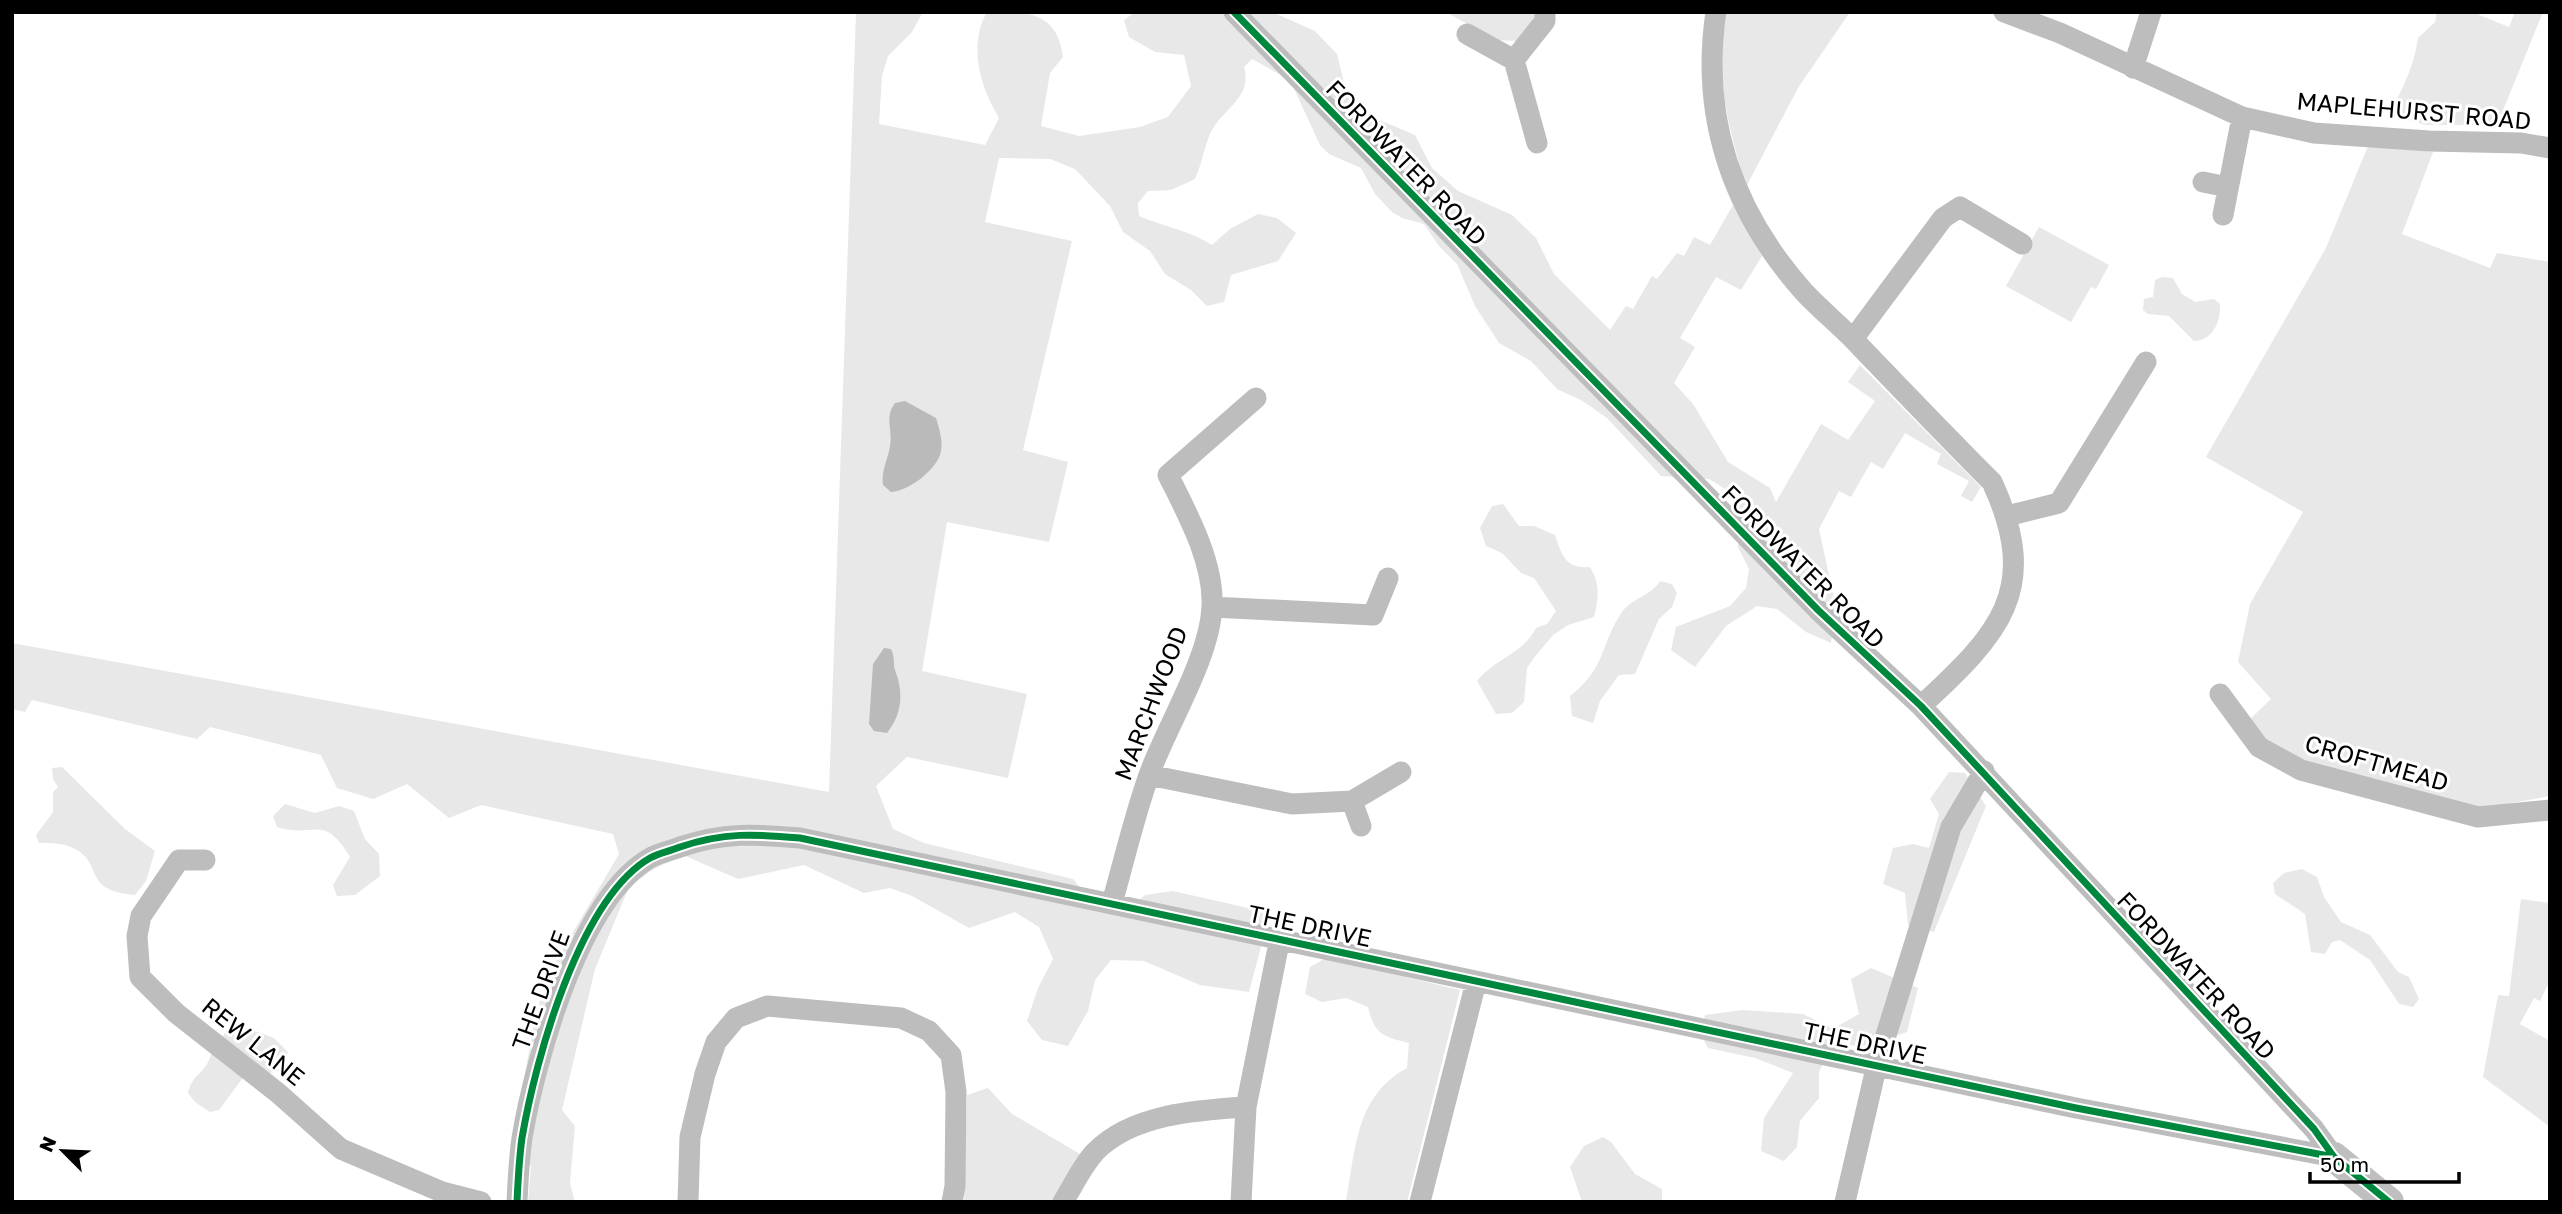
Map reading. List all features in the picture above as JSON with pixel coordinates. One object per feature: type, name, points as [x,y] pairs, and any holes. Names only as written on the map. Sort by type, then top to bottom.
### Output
[{"type":"street","name":"FORDWATER ROAD","points":[[1234,12],[1818,610],[1921,706],[2314,1129],[2334,1157]]},
{"type":"street","points":[[1514,60],[1545,21],[1545,12]]},
{"type":"street","points":[[1716,12],[1710,53],[1714,118],[1742,201],[1756,227],[1804,292],[1992,482],[2007,516],[2014,576],[2003,616],[1976,656],[1921,706]]},
{"type":"street","name":"MAPLEHURST ROAD","points":[[2004,12],[2060,33],[2242,117],[2314,133],[2429,141],[2521,143],[2550,148]]},
{"type":"street","points":[[2133,68],[2151,12]]},
{"type":"street","points":[[1467,34],[1514,60],[1537,143]]},
{"type":"street","points":[[2223,215],[2242,117]]},
{"type":"street","points":[[2203,183],[2228,187]]},
{"type":"street","points":[[1853,339],[1943,218],[1960,208],[2022,244]]},
{"type":"street","points":[[2007,516],[2059,503],[2146,362]]},
{"type":"street","name":"MARCHWOOD","points":[[1112,904],[1149,775],[1194,675],[1212,607],[1209,575],[1183,506],[1168,475],[1256,398]]},
{"type":"street","points":[[1212,607],[1373,615],[1388,578]]},
{"type":"street","name":"CROFTMEAD","points":[[2220,694],[2259,747],[2301,771],[2478,817],[2550,810]]},
{"type":"street","points":[[1844,1202],[1877,1064],[1951,827],[1983,771]]},
{"type":"street","points":[[1149,775],[1292,804],[1352,801],[1401,772]]},
{"type":"street","points":[[1352,801],[1361,826]]},
{"type":"street","name":"THE DRIVE","points":[[517,1202],[522,1138],[550,1026],[581,944],[621,880],[650,857],[713,836],[747,834],[800,838],[2076,1108],[2334,1157]]},
{"type":"street","name":"REW LANE","points":[[205,860],[179,860],[141,916],[137,936],[140,977],[176,1013],[278,1093],[341,1149],[442,1192],[481,1202]]},
{"type":"street","points":[[1241,1202],[1246,1107],[1280,938]]},
{"type":"street","points":[[1420,1202],[1476,982]]},
{"type":"street","points":[[688,1202],[691,1137],[705,1074],[716,1042],[736,1018],[767,1006],[901,1018],[929,1031],[951,1055],[953,1068],[956,1146],[952,1202]]},
{"type":"street","points":[[1063,1202],[1094,1153],[1115,1136],[1180,1111],[1246,1107]]},
{"type":"street","points":[[2334,1157],[2389,1202]]},
{"type":"shaded area","points":[[856,12],[923,12],[912,32],[888,56],[882,76],[879,124],[985,145],[999,118],[986,93],[977,52],[981,25],[987,12],[1027,14],[1047,22],[1054,30],[1063,57],[1050,73],[1041,126],[1079,136],[1140,127],[1168,117],[1191,86],[1184,55],[1155,52],[1129,37],[1124,20],[1135,12],[1272,12],[1315,31],[1337,54],[1347,95],[1370,116],[1415,135],[1432,168],[1458,191],[1512,215],[1536,238],[1554,274],[1610,330],[1626,306],[1633,309],[1652,276],[1657,279],[1677,253],[1684,256],[1694,237],[1710,245],[1733,205],[1762,256],[1741,290],[1716,277],[1680,338],[1695,347],[1674,383],[1693,404],[1728,462],[1770,488],[1776,502],[1821,424],[1848,440],[1875,401],[1848,382],[1860,365],[1981,487],[1972,502],[1961,496],[1969,481],[1937,464],[1941,454],[1905,433],[1883,469],[1871,462],[1851,497],[1839,491],[1819,529],[1836,608],[1831,643],[1806,632],[1777,609],[1757,606],[1726,626],[1695,667],[1671,650],[1676,627],[1730,606],[1746,588],[1749,569],[1738,547],[1738,497],[1709,479],[1661,476],[1607,418],[1581,400],[1557,389],[1531,361],[1499,343],[1475,306],[1457,264],[1439,246],[1424,224],[1402,218],[1392,212],[1375,194],[1361,168],[1329,154],[1320,145],[1290,80],[1252,59],[1244,67],[1246,78],[1240,95],[1211,132],[1195,179],[1171,190],[1148,191],[1138,203],[1139,216],[1212,245],[1230,229],[1258,214],[1277,218],[1296,233],[1278,261],[1231,275],[1224,302],[1207,306],[1191,290],[1165,274],[1150,251],[1123,232],[1110,206],[1075,169],[1050,159],[999,158],[985,222],[1072,241],[1023,450],[1068,462],[1049,542],[947,522],[922,671],[1027,694],[1008,778],[907,757],[876,786],[893,829],[924,843],[1073,879],[1098,910],[1123,915],[1145,895],[1173,891],[1270,913],[1249,992],[1200,985],[1144,961],[1111,960],[1095,980],[1088,1011],[1068,1046],[1042,1040],[1027,1021],[1038,988],[1053,959],[1039,927],[1015,912],[969,928],[912,896],[890,888],[864,893],[804,865],[738,879],[683,855],[652,870],[629,887],[595,969],[562,1110],[575,1126],[570,1183],[575,1202],[528,1202],[531,1167],[513,1137],[537,1009],[556,961],[619,854],[613,834],[481,805],[449,818],[407,784],[373,799],[337,788],[321,755],[210,727],[197,739],[32,700],[25,712],[12,709],[12,643],[829,792]]},
{"type":"shaded area","points":[[1446,12],[1535,12],[1535,20],[1516,41],[1496,40]]},
{"type":"shaded area","points":[[1727,12],[1850,12],[1798,88],[1746,187],[1725,101],[1722,59]]},
{"type":"shaded area","points":[[2437,12],[2472,12],[2509,27],[2515,12],[2543,12],[2497,125],[2426,125],[2388,114],[2407,78],[2418,38],[2435,22]]},
{"type":"shaded area","points":[[2368,146],[2433,152],[2402,234],[2490,268],[2497,253],[2550,262],[2550,796],[2479,809],[2308,762],[2264,740],[2248,721],[2271,699],[2238,662],[2250,604],[2303,512],[2206,457],[2326,248]]},
{"type":"shaded area","points":[[2039,227],[2109,265],[2096,289],[2091,287],[2071,322],[2006,286]]},
{"type":"shaded area","points":[[2162,277],[2173,278],[2182,294],[2195,302],[2214,299],[2220,304],[2219,317],[2211,334],[2194,341],[2169,316],[2148,314],[2143,310],[2144,299],[2153,297],[2155,280]]},
{"type":"shaded area","points":[[905,401],[936,418],[941,451],[939,458],[922,478],[906,488],[891,492],[883,485],[890,446],[889,419],[895,403]]},
{"type":"shaded area","points":[[1503,504],[1519,526],[1534,526],[1555,535],[1563,555],[1570,563],[1590,567],[1596,579],[1598,597],[1594,617],[1568,625],[1553,635],[1533,659],[1527,668],[1524,702],[1512,713],[1496,714],[1477,681],[1524,644],[1536,628],[1547,624],[1556,611],[1534,578],[1521,573],[1502,553],[1486,546],[1480,528],[1492,506]]},
{"type":"shaded area","points":[[1660,581],[1672,584],[1677,593],[1672,607],[1659,619],[1635,674],[1619,675],[1600,701],[1593,723],[1572,716],[1570,696],[1597,666],[1609,635],[1622,612]]},
{"type":"shaded area","points":[[884,648],[891,649],[900,687],[898,711],[887,733],[874,731],[869,724],[873,664]]},
{"type":"shaded area","points":[[62,767],[125,829],[155,851],[146,881],[135,895],[118,892],[100,883],[90,864],[77,850],[54,843],[39,843],[36,835],[53,812],[53,792],[58,787],[53,779],[52,768]]},
{"type":"shaded area","points":[[1949,772],[1965,773],[1986,806],[1934,932],[1908,925],[1905,893],[1883,884],[1893,848],[1913,844],[1929,848],[1939,814],[1930,799]]},
{"type":"shaded area","points":[[285,804],[315,813],[339,806],[354,811],[365,839],[379,854],[380,876],[355,895],[337,896],[333,885],[350,857],[341,843],[325,831],[277,827],[273,816]]},
{"type":"shaded area","points":[[2302,869],[2317,877],[2324,897],[2341,922],[2370,935],[2398,972],[2409,977],[2419,999],[2413,1007],[2399,1004],[2370,960],[2340,940],[2332,942],[2325,954],[2311,952],[2305,914],[2275,894],[2273,883],[2284,873]]},
{"type":"shaded area","points":[[2521,899],[2550,903],[2550,980],[2540,1001],[2534,998],[2520,1024],[2550,1041],[2550,1127],[2483,1077],[2498,995],[2509,996]]},
{"type":"shaded area","points":[[1326,958],[1460,990],[1407,1202],[1346,1202],[1356,1144],[1367,1109],[1377,1093],[1407,1068],[1409,1043],[1381,1033],[1368,1007],[1346,998],[1322,1002],[1305,994],[1310,967]]},
{"type":"shaded area","points":[[1871,968],[1918,988],[1907,1032],[1867,1046],[1831,1045],[1819,1072],[1819,1098],[1800,1121],[1797,1147],[1784,1161],[1761,1151],[1764,1118],[1793,1073],[1755,1058],[1708,1048],[1701,1035],[1705,1015],[1742,1010],[1803,1014],[1833,1029],[1859,1014],[1851,979]]},
{"type":"shaded area","points":[[250,1029],[274,1038],[288,1052],[279,1071],[242,1079],[219,1110],[210,1112],[195,1102],[188,1093],[190,1087],[226,1032]]},
{"type":"shaded area","points":[[988,1088],[1012,1114],[1080,1154],[1052,1202],[964,1202],[967,1095]]},
{"type":"shaded area","points":[[1603,1137],[1611,1142],[1635,1174],[1662,1189],[1662,1202],[1582,1202],[1570,1167],[1584,1146]]},
{"type":"cycle path","points":[[1234,12],[1818,610],[1921,706],[2314,1129],[2334,1157],[2389,1202]]},
{"type":"cycle path","points":[[517,1202],[522,1138],[549,1026],[564,984],[602,908],[625,879],[650,858],[696,842],[740,835],[800,838],[2076,1108],[2334,1157]]}]
